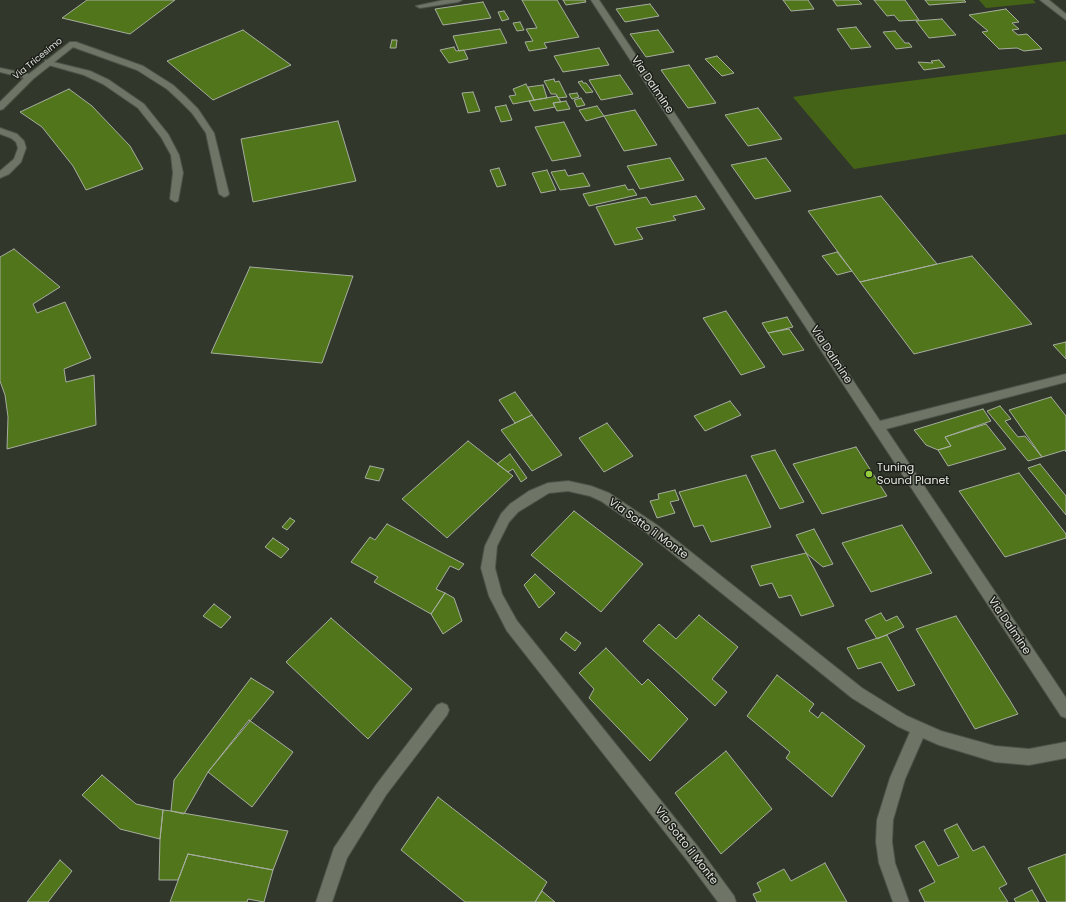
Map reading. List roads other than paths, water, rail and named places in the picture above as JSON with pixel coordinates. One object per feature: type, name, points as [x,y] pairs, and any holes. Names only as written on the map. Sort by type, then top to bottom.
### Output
[{"type":"street","points":[[420,6],[458,0]]},
{"type":"street","name":"Via Dalmine","points":[[595,0],[1066,711]]},
{"type":"street","points":[[1044,0],[1066,18]]},
{"type":"street","name":"Via Tricesimo","points":[[0,107],[30,77],[73,44],[140,68],[170,86],[195,111],[210,133],[224,194]]},
{"type":"street","points":[[48,62],[87,73],[106,82],[141,106],[165,136],[175,155],[178,173],[175,199]]},
{"type":"street","points":[[0,70],[30,77]]},
{"type":"street","points":[[0,131],[14,136],[20,141],[22,148],[18,160],[6,172],[0,175]]},
{"type":"street","points":[[878,426],[1066,378]]},
{"type":"street","name":"Via Sotto il Monte","points":[[728,902],[687,847],[512,626],[503,611],[491,583],[488,560],[491,546],[497,531],[514,508],[533,495],[554,487],[576,487],[601,495],[652,529],[857,692],[886,712],[919,730],[977,750],[1013,757],[1045,755],[1066,750]]},
{"type":"street","points":[[324,902],[340,854],[381,790],[442,710]]},
{"type":"street","points":[[901,902],[893,884],[887,863],[884,842],[885,820],[898,778],[919,730]]},
{"type":"place","name":"Tuning Sound Planet","points":[[869,474]]}]
